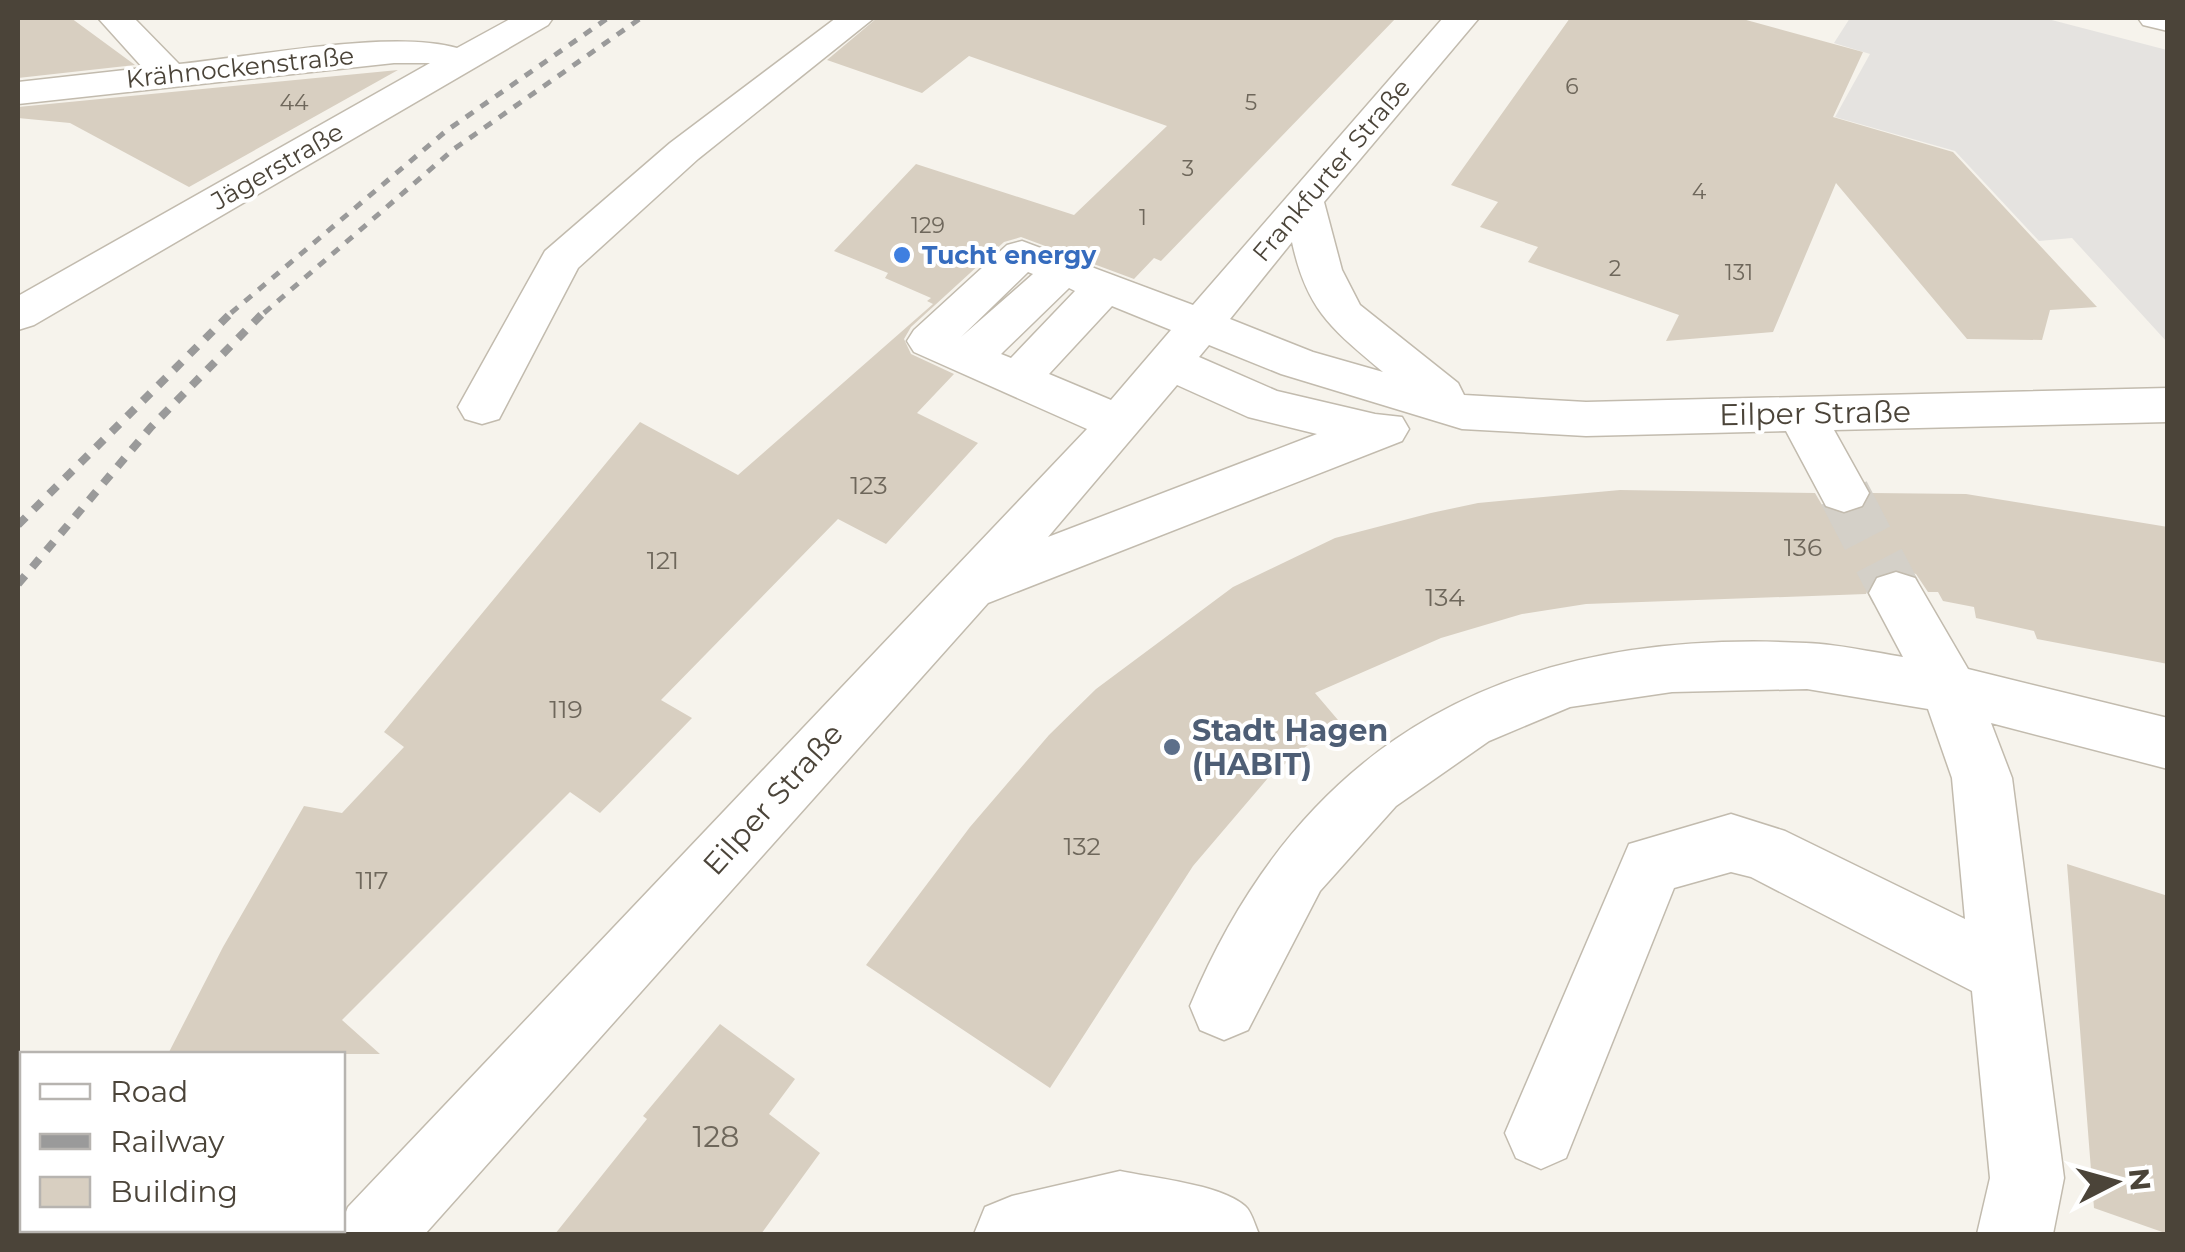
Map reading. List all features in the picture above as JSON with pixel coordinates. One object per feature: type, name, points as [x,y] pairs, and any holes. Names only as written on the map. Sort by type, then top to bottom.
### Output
[{"type":"street","points":[[115,18],[169,75]]},
{"type":"street","name":"Jägerstraße","points":[[18,315],[536,18]]},
{"type":"street","points":[[482,406],[560,262],[684,151],[856,18]]},
{"type":"street","name":"Frankfurter Straße","points":[[1203,325],[1462,18]]},
{"type":"street","points":[[2155,18],[2168,20]]},
{"type":"street","name":"Krähnockenstraße","points":[[18,94],[394,52],[430,52],[462,61]]},
{"type":"street","points":[[1304,202],[1320,270],[1342,314],[1462,412]]},
{"type":"street","points":[[1120,423],[930,341],[1022,254],[1203,325]]},
{"type":"street","points":[[1018,379],[1105,286]]},
{"type":"street","name":"Eilper Straße","points":[[375,1234],[1120,423],[1203,325],[1298,363],[1462,412],[1586,418],[2168,404]]},
{"type":"street","name":"Eilper Straße","points":[[1170,363],[1265,405],[1375,431],[1462,412]]},
{"type":"street","points":[[1801,414],[1844,493]]},
{"type":"street","points":[[962,591],[1375,431]]},
{"type":"street","points":[[1896,594],[1949,688],[1982,778],[2027,1178],[2015,1234]]},
{"type":"street","points":[[1224,1006],[1298,870],[1375,787],[1468,723],[1565,684],[1672,669],[1806,666],[1949,688],[2168,744]]},
{"type":"street","points":[[1541,1134],[1651,866],[1731,843],[1763,851],[2004,972]]},
{"type":"street","points":[[1012,1234],[1120,1208],[1211,1228],[1221,1234]]},
{"type":"shaded area","points":[[1850,18],[2044,18],[2167,50],[2167,342],[2072,238],[2039,241],[1955,151],[1835,117],[1870,54],[1834,43]]},
{"type":"building","points":[[18,18],[71,18],[135,65],[18,78]]},
{"type":"building","points":[[877,18],[1396,18],[1161,261],[1154,258],[1134,279],[1021,237],[1004,242],[911,327],[904,339],[911,354],[954,374],[917,413],[978,443],[886,544],[838,519],[661,700],[692,718],[600,813],[570,792],[342,1020],[380,1054],[169,1052],[223,947],[304,806],[342,813],[404,747],[384,732],[640,422],[738,475],[933,304],[927,301],[931,298],[885,278],[888,273],[834,251],[916,164],[1074,215],[1167,126],[969,56],[922,93],[827,60]]},
{"type":"building","points":[[1570,18],[1739,18],[1863,52],[1833,117],[1953,152],[2097,307],[2050,310],[2042,340],[1967,339],[1836,183],[1773,332],[1666,341],[1679,315],[1528,262],[1538,247],[1480,227],[1498,202],[1451,185]]},
{"type":"building","points":[[398,70],[189,187],[70,123],[18,118],[18,107]]},
{"type":"building","points":[[1620,490],[1815,493],[1825,510],[1843,516],[1863,510],[1872,493],[1966,494],[2168,527],[2168,664],[2037,639],[2034,631],[1976,618],[1974,607],[1943,601],[1938,592],[1928,592],[1916,574],[1897,568],[1876,574],[1866,594],[1586,604],[1522,614],[1441,638],[1315,693],[1338,720],[1268,778],[1193,866],[1050,1088],[866,965],[970,827],[1049,735],[1096,689],[1233,587],[1335,538],[1431,513],[1478,503]]},
{"type":"building","points":[[2067,864],[2168,896],[2168,1234],[2094,1208]]},
{"type":"building","points":[[720,1024],[795,1079],[769,1114],[820,1153],[761,1234],[555,1234],[647,1119],[643,1116]]},
{"type":"tunnel","points":[[1844,493],[1896,593]]},
{"type":"railway","points":[[231,313],[446,131],[608,18]]},
{"type":"railway","points":[[264,313],[454,149],[641,18]]},
{"type":"railway","points":[[18,525],[234,310]]},
{"type":"railway","points":[[18,584],[151,427],[266,310]]},
{"type":"place","name":"Tucht energy","points":[[902,255]]},
{"type":"place","name":"Stadt Hagen (HABIT)","points":[[1172,747]]}]
